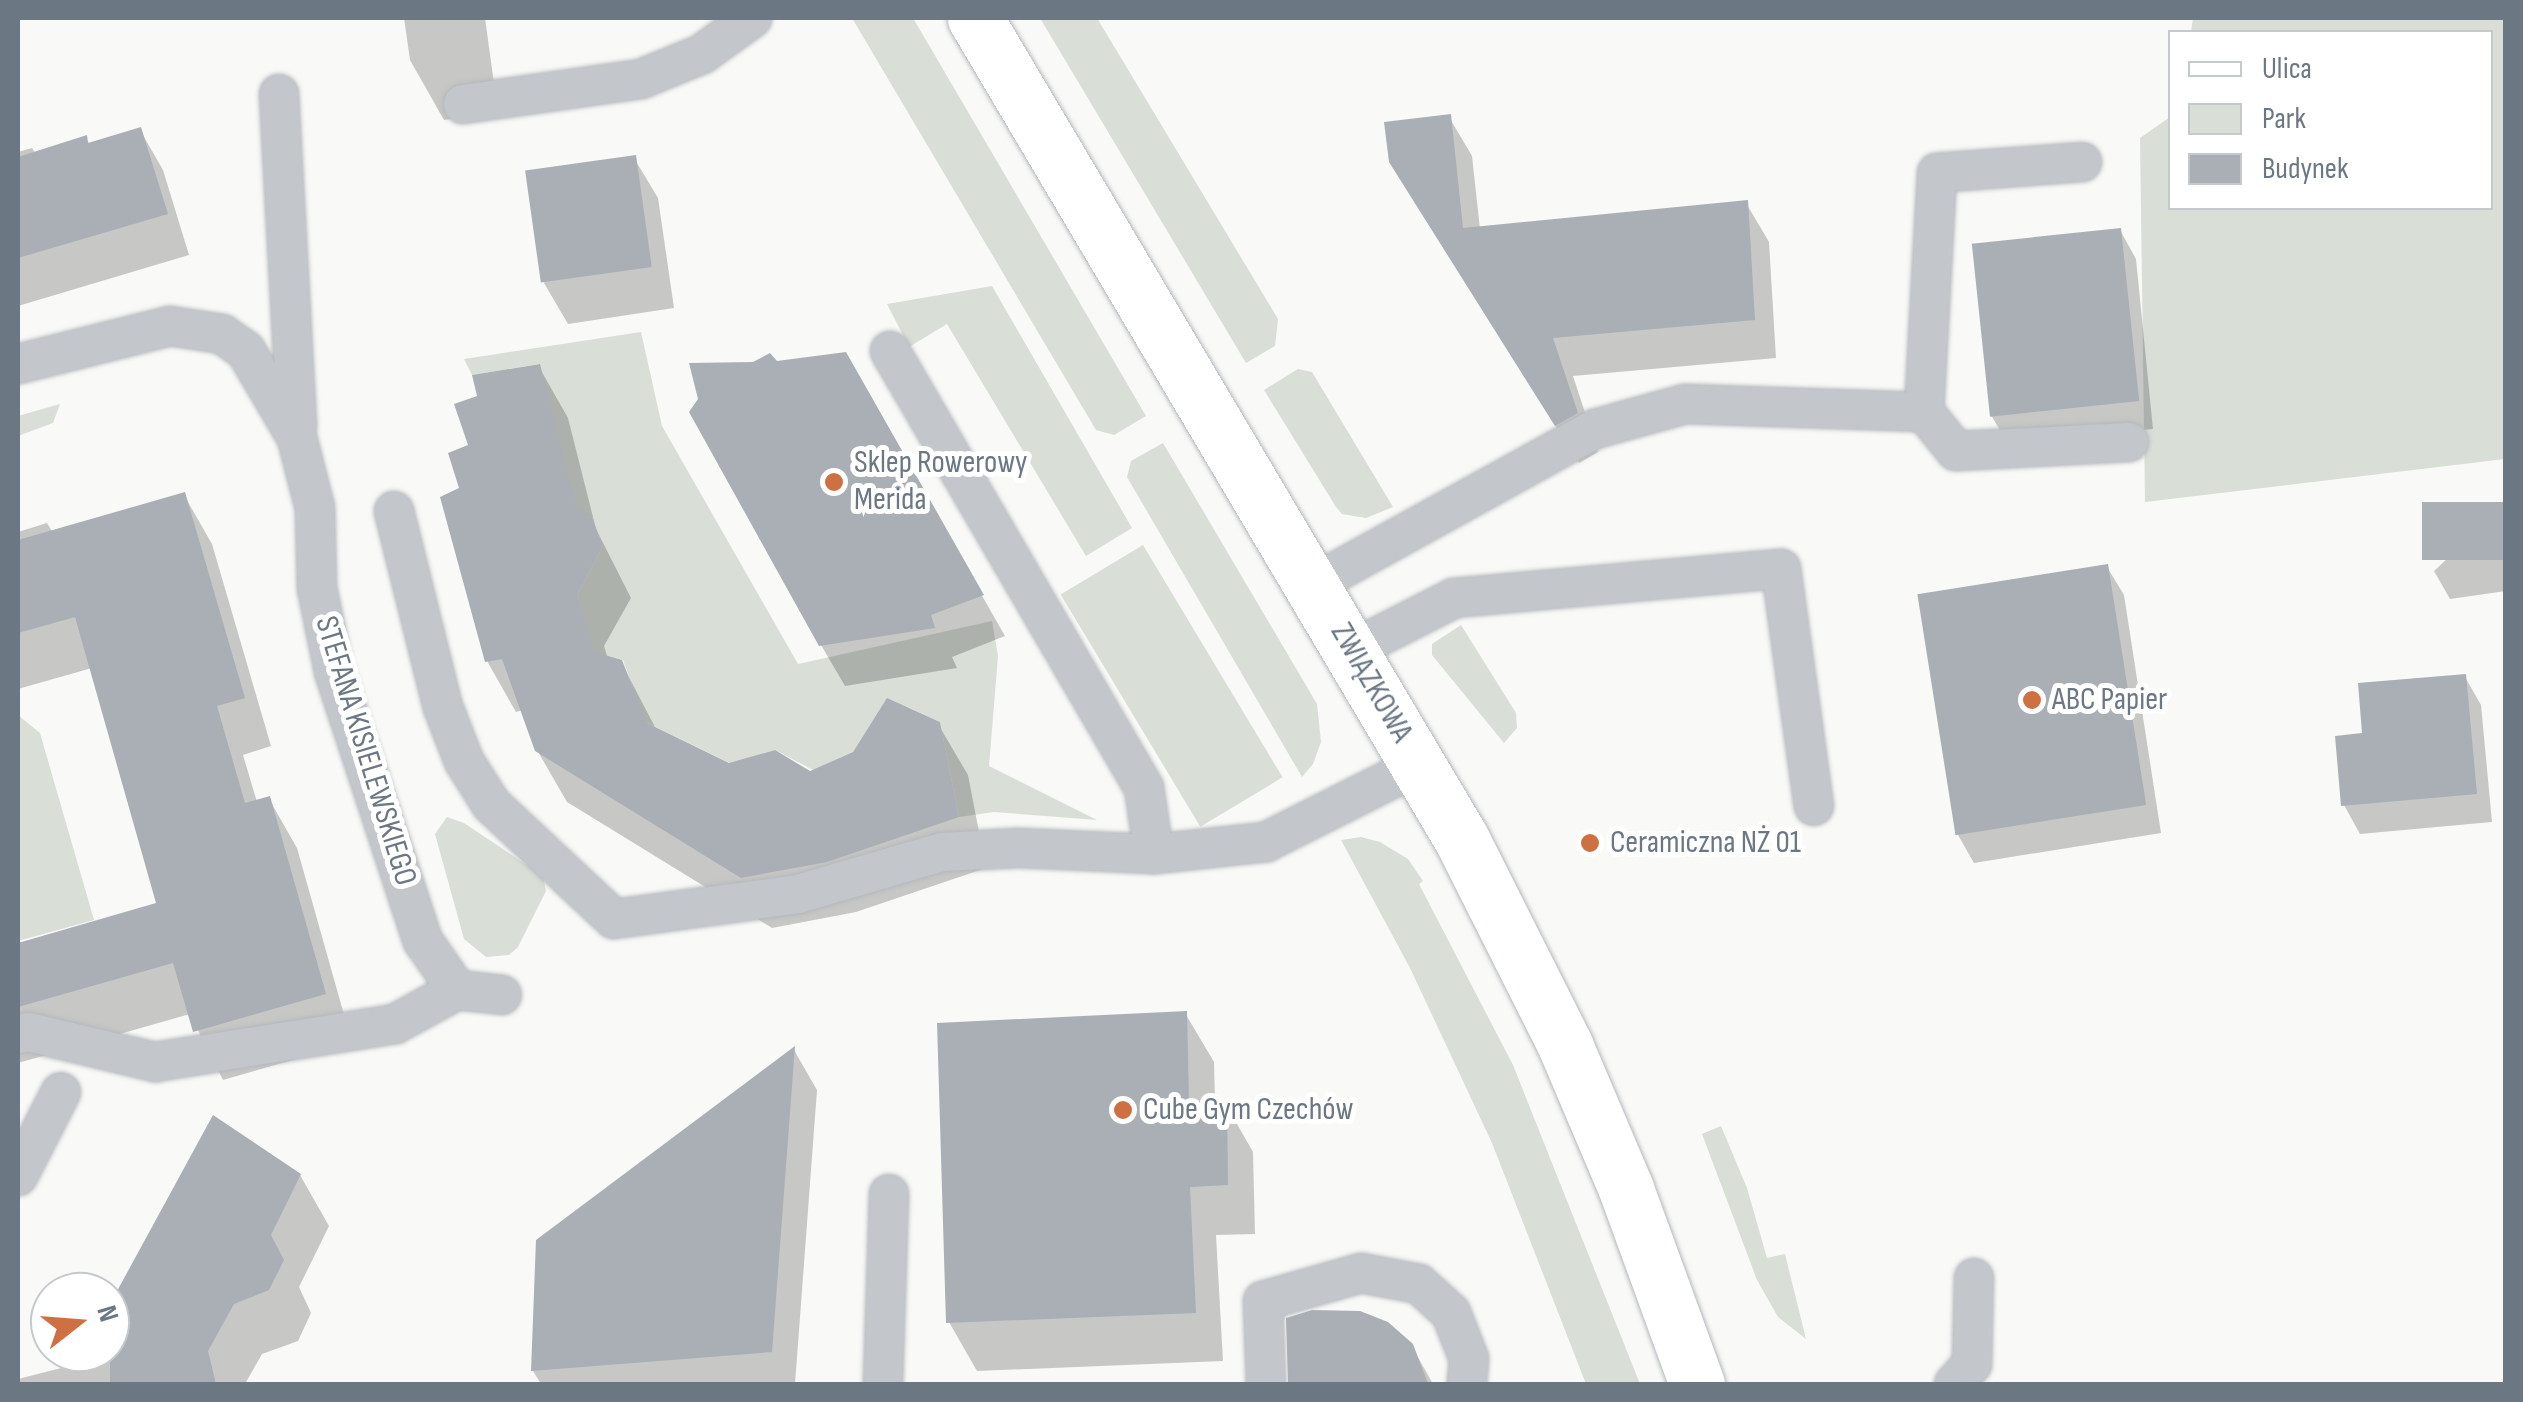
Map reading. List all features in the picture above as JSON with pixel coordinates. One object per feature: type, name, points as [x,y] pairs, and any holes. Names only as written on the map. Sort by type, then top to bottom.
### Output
[{"type":"street","name":"ZWIĄZKOWA","points":[[975,18],[1419,765],[1566,1044],[1626,1190],[1697,1384]]},
{"type":"lane","points":[[462,104],[641,80],[702,54],[752,18]]},
{"type":"lane","points":[[279,94],[297,438]]},
{"type":"lane","points":[[2082,162],[1937,172],[1924,412],[1956,450],[2129,442]]},
{"type":"lane","name":"STEFANA KISIELEWSKIEGO","points":[[18,364],[170,326],[197,327],[222,334],[246,350],[297,438],[315,508],[318,588],[334,671],[423,941],[457,990]]},
{"type":"lane","points":[[890,351],[1144,788],[1154,854]]},
{"type":"lane","points":[[1314,584],[1594,429],[1685,404],[1924,412]]},
{"type":"lane","points":[[394,511],[443,706],[464,761],[491,804],[614,919],[798,894],[942,852],[1018,848],[1154,854],[1266,842],[1419,765]]},
{"type":"lane","points":[[1352,650],[1454,598],[1780,569],[1814,806]]},
{"type":"lane","points":[[18,1034],[28,1032],[155,1062],[396,1024],[457,990],[502,995]]},
{"type":"lane","points":[[18,1176],[61,1092]]},
{"type":"lane","points":[[882,1384],[889,1194]]},
{"type":"lane","points":[[1266,1384],[1263,1300],[1361,1273],[1419,1284],[1451,1313],[1470,1358],[1467,1384]]},
{"type":"lane","points":[[1954,1384],[1972,1364],[1974,1278]]},
{"type":"green space","points":[[852,18],[913,18],[1146,416],[1114,435],[1096,430]]},
{"type":"green space","points":[[1040,18],[1097,18],[1278,319],[1275,346],[1246,363]]},
{"type":"green space","points":[[2193,18],[2505,18],[2505,459],[2145,502],[2140,138],[2168,118],[2168,210],[2493,210],[2493,30],[2191,30]]},
{"type":"green space","points":[[992,286],[1132,528],[1086,556],[947,324],[909,347],[887,304]]},
{"type":"green space","points":[[641,332],[662,426],[798,664],[992,621],[998,656],[989,766],[1097,820],[994,812],[959,817],[940,722],[903,705],[876,716],[853,752],[813,770],[775,750],[754,756],[744,770],[623,711],[633,688],[623,660],[593,652],[577,595],[603,546],[592,517],[561,501],[539,364],[472,375],[464,359]]},
{"type":"green space","points":[[1298,369],[1312,372],[1393,507],[1366,518],[1342,514],[1336,507],[1264,390]]},
{"type":"green space","points":[[60,404],[53,423],[18,436],[18,416]]},
{"type":"green space","points":[[1163,443],[1317,704],[1321,742],[1313,764],[1302,777],[1127,477],[1131,461]]},
{"type":"green space","points":[[1143,545],[1283,777],[1200,827],[1061,594]]},
{"type":"green space","points":[[1461,625],[1516,713],[1517,728],[1504,743],[1432,655],[1432,644]]},
{"type":"green space","points":[[18,715],[40,733],[94,920],[18,941]]},
{"type":"green space","points":[[447,817],[464,823],[543,876],[546,891],[518,947],[509,955],[486,957],[464,939],[435,834]]},
{"type":"green space","points":[[1361,837],[1380,842],[1408,859],[1423,881],[1419,884],[1513,1065],[1640,1384],[1586,1384],[1492,1143],[1410,968],[1341,840]]},
{"type":"green space","points":[[1721,1126],[1747,1188],[1767,1258],[1785,1254],[1806,1339],[1778,1317],[1757,1280],[1702,1134]]},
{"type":"building","points":[[1451,114],[1463,228],[1748,200],[1755,320],[1553,338],[1578,413],[1555,426],[1389,162],[1384,122]]},
{"type":"building","points":[[141,127],[168,214],[18,258],[18,157],[87,135],[88,143]]},
{"type":"building","points":[[636,155],[652,267],[541,282],[525,171]]},
{"type":"building","points":[[2121,228],[2139,401],[1990,417],[1972,244]]},
{"type":"building","points":[[846,352],[984,595],[931,615],[935,628],[819,646],[689,412],[698,399],[689,363],[753,362],[770,353],[777,361]]},
{"type":"building","points":[[540,364],[576,505],[592,517],[603,546],[577,595],[595,652],[622,660],[647,723],[729,763],[775,750],[810,771],[853,752],[887,698],[940,722],[959,817],[827,862],[741,878],[535,751],[502,659],[485,662],[440,497],[459,488],[448,453],[468,445],[454,404],[477,396],[472,375]]},
{"type":"building","points":[[185,492],[245,698],[217,706],[245,803],[270,796],[326,994],[193,1032],[173,963],[18,1007],[18,943],[156,903],[75,617],[18,633],[18,540]]},
{"type":"building","points":[[2422,502],[2506,502],[2506,560],[2422,560]]},
{"type":"building","name":"ABC Papier","points":[[2108,564],[2146,805],[1956,835],[1917,594]]},
{"type":"building","points":[[2466,674],[2477,794],[2341,806],[2335,736],[2362,733],[2358,683]]},
{"type":"building","points":[[1187,1011],[1189,1101],[1227,1101],[1228,1185],[1190,1187],[1196,1313],[946,1323],[937,1023]]},
{"type":"building","points":[[795,1046],[772,1352],[531,1371],[536,1240]]},
{"type":"building","points":[[213,1115],[301,1174],[271,1235],[284,1260],[269,1290],[234,1304],[208,1351],[216,1384],[110,1384],[110,1372],[130,1372],[127,1272]]},
{"type":"building","points":[[1312,1310],[1360,1311],[1388,1322],[1413,1344],[1428,1384],[1288,1384],[1286,1318]]},
{"type":"place","name":"Sklep Rowerowy Merida","points":[[834,482]]},
{"type":"place","name":"ABC Papier","points":[[2032,700]]},
{"type":"place","name":"Ceramiczna NŻ 01","points":[[1590,843]]},
{"type":"place","name":"Cube Gym Czechów","points":[[1123,1110]]}]
